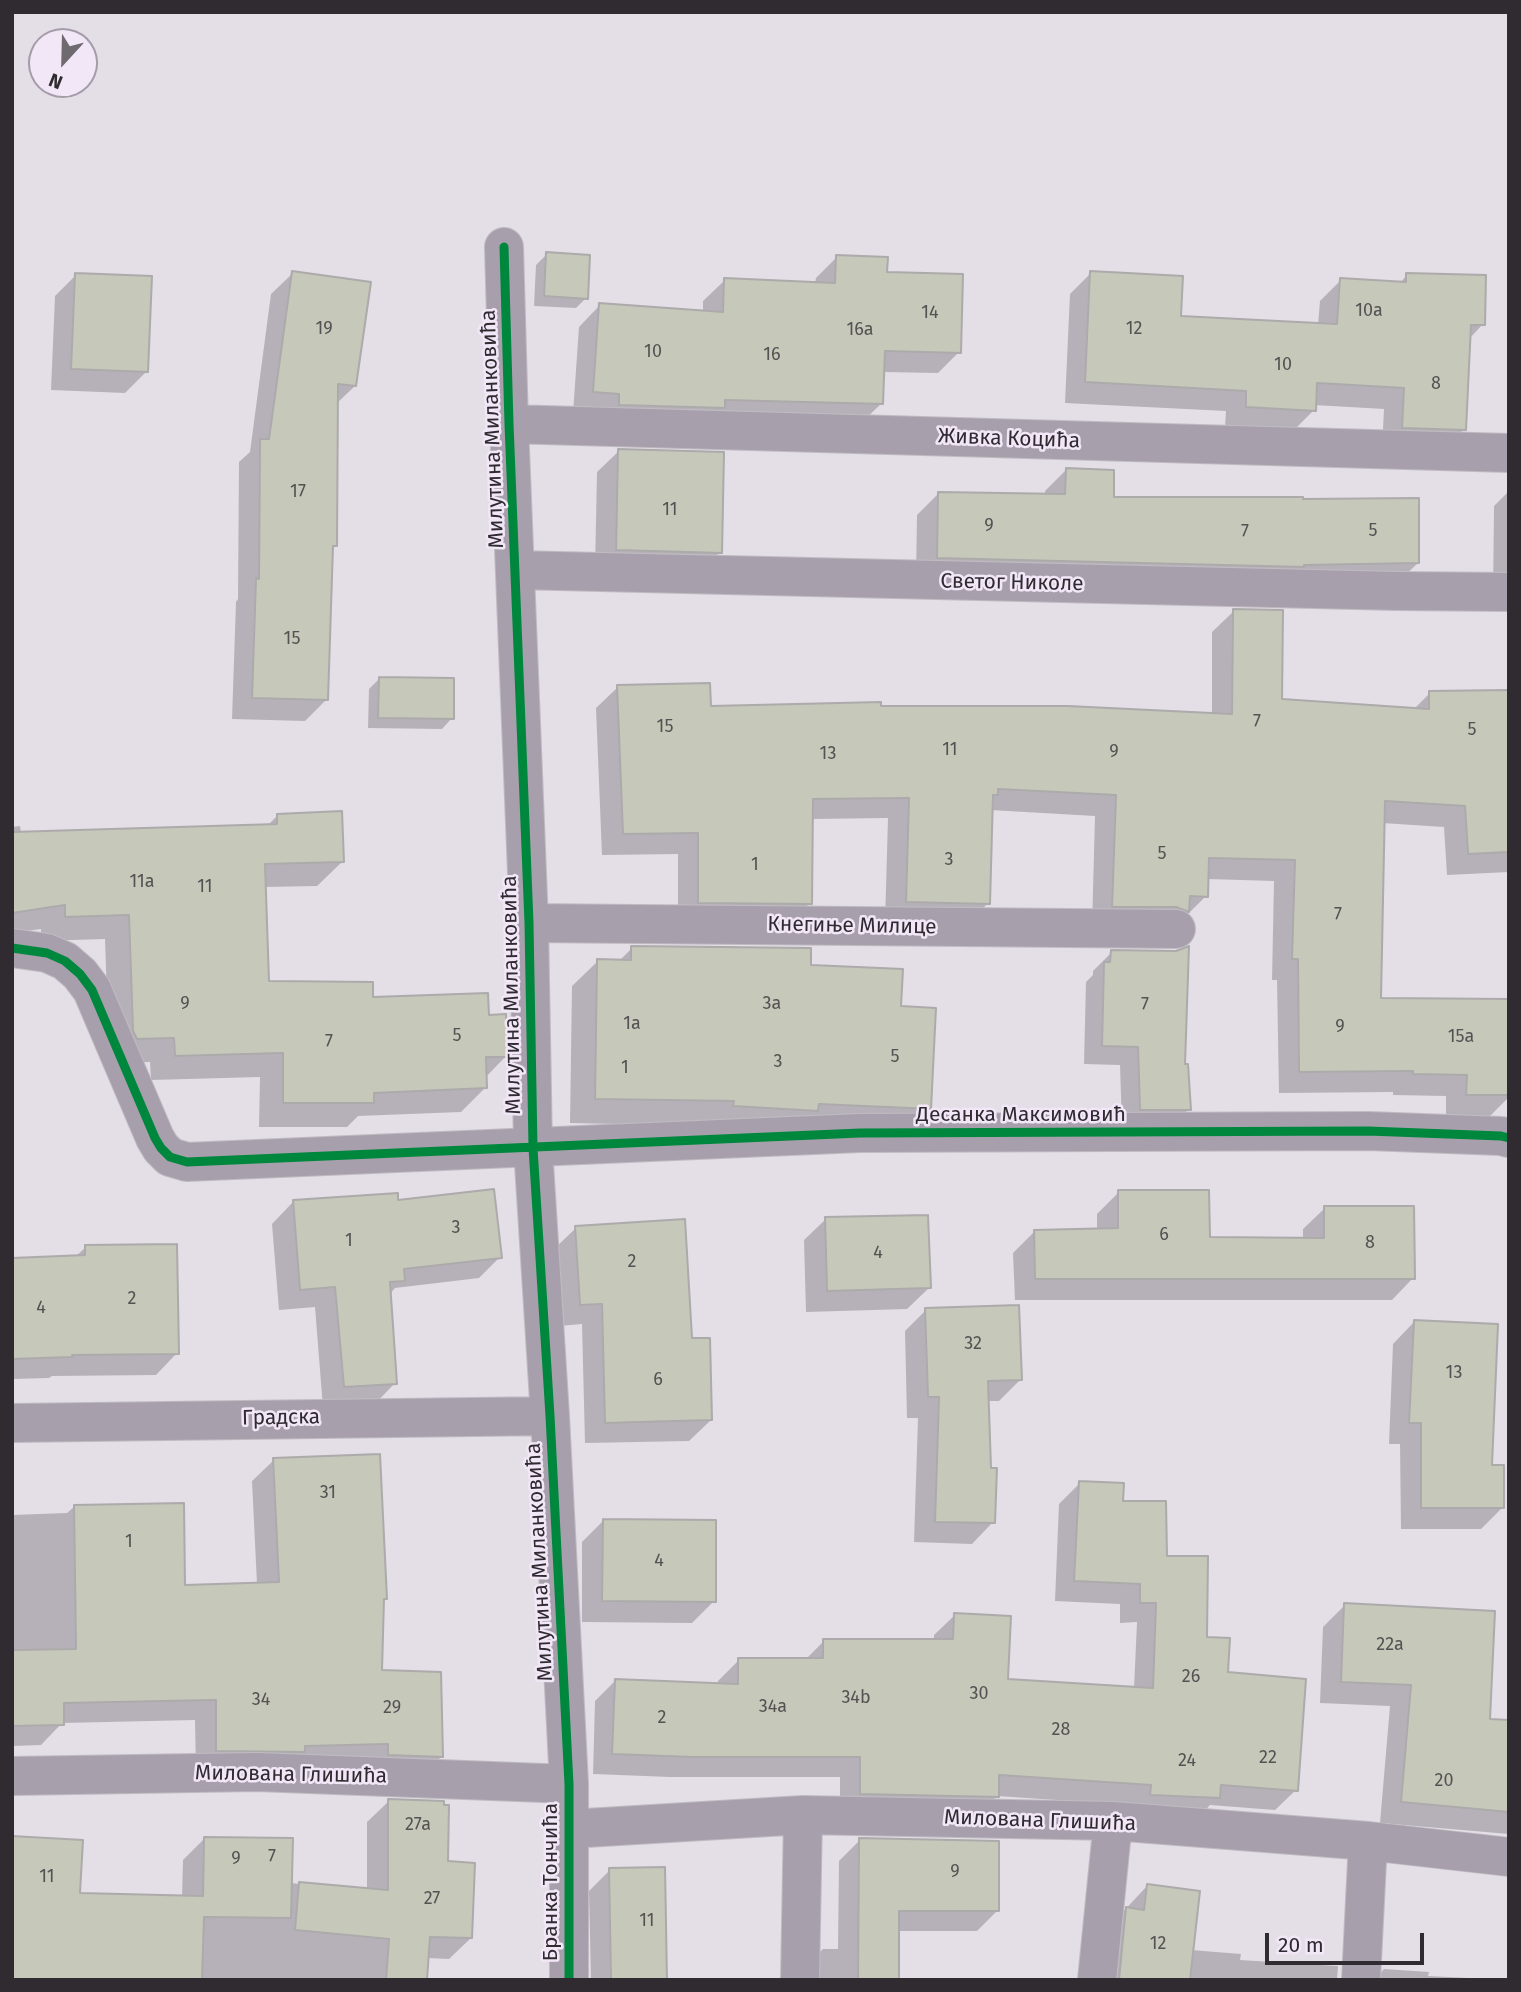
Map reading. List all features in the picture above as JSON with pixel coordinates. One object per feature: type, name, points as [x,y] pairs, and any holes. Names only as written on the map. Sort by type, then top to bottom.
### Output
[{"type":"street","name":"Милутина Миланковића","points":[[504,247],[529,923],[533,1148],[551,1416],[569,1784]]},
{"type":"street","name":"Живка Коцића","points":[[509,424],[1509,453]]},
{"type":"street","name":"Светог Николе","points":[[516,570],[1509,592]]},
{"type":"street","name":"Кнегиње Милице","points":[[529,923],[1176,929]]},
{"type":"street","name":"Десанка Максимовић","points":[[12,948],[47,953],[65,961],[80,974],[92,990],[155,1138],[170,1157],[187,1162],[860,1133],[1368,1131],[1509,1138]]},
{"type":"street","name":"Градска","points":[[12,1423],[551,1416]]},
{"type":"street","name":"Милована Глишића","points":[[12,1776],[257,1772],[569,1784]]},
{"type":"street","name":"Бранка Тончића","points":[[569,1784],[569,1980]]},
{"type":"street","name":"Милована Глишића","points":[[569,1829],[803,1815],[1113,1821],[1368,1841],[1509,1857]]},
{"type":"street","points":[[800,1980],[803,1815]]},
{"type":"street","points":[[1097,1980],[1113,1821]]},
{"type":"street","points":[[1361,1980],[1368,1841]]},
{"type":"building","points":[[546,252],[590,255],[588,299],[544,296]]},
{"type":"building","points":[[836,255],[888,257],[887,272],[963,274],[961,353],[885,351],[883,404],[725,400],[725,408],[619,405],[619,394],[593,392],[599,303],[723,312],[724,278],[835,283]]},
{"type":"building","points":[[292,271],[371,282],[356,386],[338,384],[337,546],[333,546],[328,700],[252,698],[256,578],[259,579],[260,439],[269,439]]},
{"type":"building","points":[[1090,271],[1183,276],[1181,316],[1337,324],[1340,278],[1406,282],[1406,273],[1486,275],[1485,325],[1471,325],[1466,430],[1402,428],[1404,388],[1317,383],[1316,411],[1246,407],[1246,391],[1085,382]]},
{"type":"building","points":[[75,273],[152,276],[148,372],[71,369]]},
{"type":"building","points":[[618,449],[724,452],[722,553],[616,550]]},
{"type":"building","points":[[1066,468],[1114,470],[1114,497],[1419,498],[1419,563],[1304,567],[937,558],[938,492],[1065,494]]},
{"type":"building","points":[[1233,609],[1283,610],[1282,699],[1429,709],[1429,691],[1509,690],[1509,852],[1468,854],[1465,806],[1385,801],[1381,998],[1509,999],[1509,1095],[1466,1095],[1467,1075],[1413,1074],[1413,1071],[1299,1072],[1298,959],[1292,959],[1295,860],[1209,858],[1208,897],[1190,896],[1189,912],[1176,907],[1112,907],[1116,795],[998,789],[998,795],[993,795],[990,904],[906,902],[909,798],[813,799],[812,904],[698,903],[698,833],[623,834],[617,685],[710,683],[711,706],[881,702],[881,706],[1068,706],[1232,714]]},
{"type":"building","points":[[379,677],[454,678],[454,719],[378,718]]},
{"type":"building","points":[[342,811],[344,862],[265,864],[269,981],[373,982],[373,997],[488,993],[489,1015],[506,1014],[508,1057],[486,1057],[487,1088],[374,1093],[374,1103],[283,1103],[283,1053],[175,1056],[174,1038],[137,1039],[133,1031],[129,915],[65,917],[65,905],[12,913],[12,832],[277,824],[277,814]]},
{"type":"building","points":[[631,946],[811,948],[811,965],[903,969],[901,1006],[936,1008],[931,1109],[819,1104],[818,1111],[733,1106],[734,1101],[595,1099],[597,959],[631,960]]},
{"type":"building","points":[[1189,946],[1185,1064],[1188,1064],[1191,1110],[1140,1110],[1138,1047],[1102,1046],[1104,962],[1110,962],[1111,950],[1176,951]]},
{"type":"building","points":[[494,1189],[502,1258],[404,1269],[405,1281],[390,1282],[397,1384],[344,1387],[335,1287],[300,1290],[293,1200],[398,1193],[398,1200]]},
{"type":"building","points":[[1118,1190],[1209,1190],[1210,1237],[1324,1238],[1324,1206],[1414,1206],[1415,1279],[1035,1279],[1034,1230],[1118,1228]]},
{"type":"building","points":[[928,1215],[931,1288],[827,1291],[825,1217]]},
{"type":"building","points":[[685,1219],[692,1338],[710,1338],[712,1420],[605,1423],[602,1304],[580,1305],[575,1226]]},
{"type":"building","points":[[177,1244],[179,1354],[72,1355],[73,1357],[12,1359],[12,1258],[85,1255],[85,1245]]},
{"type":"building","points":[[1019,1305],[1022,1380],[988,1381],[991,1468],[997,1468],[995,1523],[935,1522],[939,1397],[928,1397],[925,1308]]},
{"type":"building","points":[[1414,1320],[1498,1324],[1492,1465],[1504,1465],[1504,1508],[1421,1508],[1421,1423],[1409,1423]]},
{"type":"building","points":[[380,1454],[387,1599],[384,1599],[382,1670],[441,1672],[443,1757],[388,1755],[388,1744],[305,1746],[305,1752],[216,1751],[216,1700],[64,1703],[64,1725],[12,1726],[12,1650],[76,1649],[74,1505],[184,1503],[185,1585],[279,1582],[273,1458]]},
{"type":"building","points":[[1079,1481],[1124,1483],[1123,1501],[1166,1501],[1167,1556],[1208,1556],[1207,1637],[1230,1638],[1228,1672],[1306,1679],[1298,1791],[1221,1785],[1220,1798],[1150,1795],[1151,1785],[999,1775],[999,1797],[860,1794],[860,1757],[612,1754],[615,1679],[738,1684],[738,1658],[823,1658],[823,1639],[953,1639],[954,1613],[1011,1616],[1008,1679],[1153,1688],[1156,1603],[1140,1603],[1140,1584],[1074,1581]]},
{"type":"building","points":[[603,1519],[716,1520],[716,1602],[602,1601]]},
{"type":"building","points":[[1344,1603],[1495,1611],[1490,1719],[1509,1720],[1509,1812],[1401,1802],[1411,1685],[1341,1682]]},
{"type":"building","points":[[388,1799],[444,1801],[444,1805],[449,1805],[448,1861],[475,1863],[472,1938],[430,1937],[427,1980],[386,1980],[389,1939],[295,1930],[299,1882],[388,1890]]},
{"type":"building","points":[[12,1836],[83,1840],[80,1893],[203,1896],[204,1837],[293,1838],[291,1918],[204,1917],[202,1980],[12,1980]]},
{"type":"building","points":[[859,1838],[999,1841],[999,1911],[899,1911],[899,1980],[858,1980]]},
{"type":"building","points":[[665,1867],[667,1980],[611,1980],[609,1868]]},
{"type":"building","points":[[1147,1884],[1200,1891],[1190,1980],[1119,1980],[1126,1907],[1144,1910]]},
{"type":"cycle path","points":[[504,247],[529,923],[533,1148],[569,1784],[569,1980]]},
{"type":"cycle path","points":[[12,948],[47,953],[65,961],[80,974],[92,990],[155,1138],[170,1157],[187,1162],[860,1133],[1368,1131],[1509,1138]]}]
